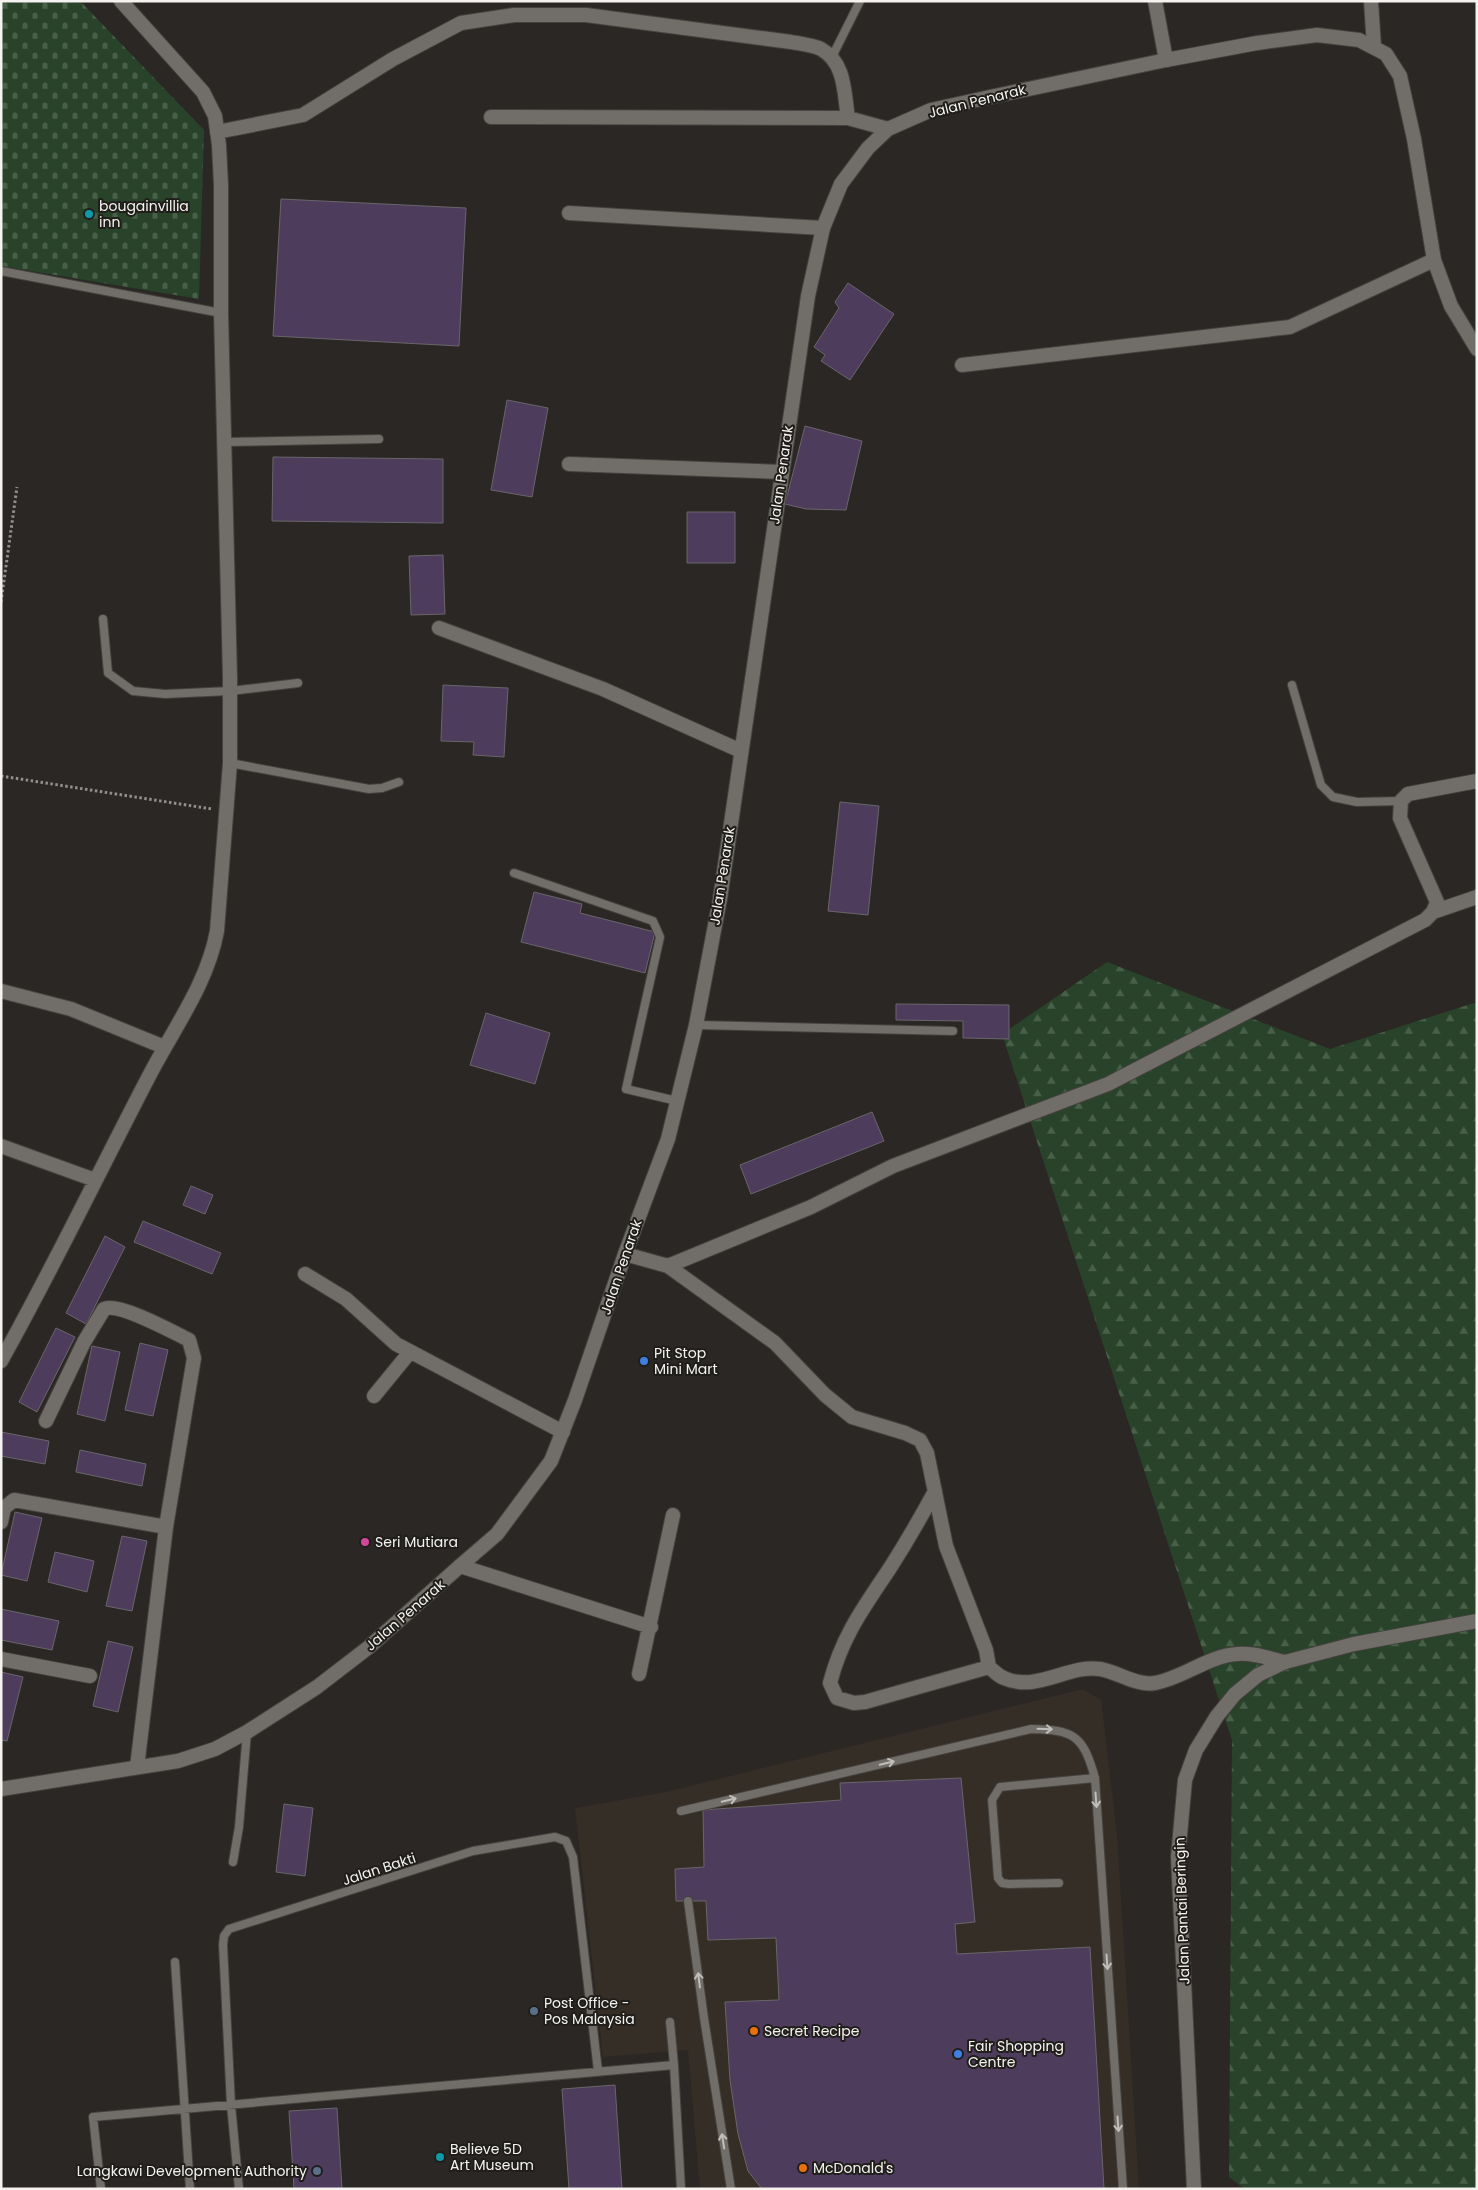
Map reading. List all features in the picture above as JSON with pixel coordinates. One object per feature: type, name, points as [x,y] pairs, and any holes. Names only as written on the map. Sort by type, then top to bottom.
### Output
[{"type":"street","points":[[1,1361],[35,1301],[164,1047],[203,980],[213,953],[217,931],[230,763],[230,691],[221,313],[221,185],[217,132],[215,116],[203,92],[121,1]]},
{"type":"street","points":[[1155,1],[1166,60]]},
{"type":"street","points":[[1371,1],[1374,48]]},
{"type":"street","points":[[217,132],[304,115],[393,59],[461,23],[514,14],[586,15],[706,30],[820,48],[832,57],[841,72],[848,118]]},
{"type":"street","name":"Jalan Penarak","points":[[1,1789],[178,1761],[205,1752],[247,1732],[317,1687],[369,1647],[497,1534],[551,1461],[668,1139],[678,1101],[696,1025],[720,899],[808,296],[823,228],[841,184],[868,148],[888,129],[931,110],[1166,60],[1257,43],[1317,35],[1359,40],[1386,54],[1400,76],[1414,138],[1434,260],[1451,306],[1477,349]]},
{"type":"street","points":[[491,117],[848,118],[888,129]]},
{"type":"street","points":[[569,213],[823,228]]},
{"type":"street","points":[[962,365],[1290,327],[1434,260]]},
{"type":"street","points":[[570,464],[782,472]]},
{"type":"street","points":[[439,628],[603,689],[741,752]]},
{"type":"street","points":[[668,1266],[811,1207],[893,1166],[1108,1084],[1425,920],[1433,912],[1437,902],[1400,818],[1401,801],[1408,794],[1477,781]]},
{"type":"street","points":[[1433,912],[1477,897]]},
{"type":"street","points":[[1,992],[71,1009],[164,1047]]},
{"type":"street","points":[[1,1146],[95,1180]]},
{"type":"street","points":[[625,1254],[668,1266],[775,1343],[825,1395],[852,1417],[905,1433],[920,1440],[927,1453],[946,1546],[986,1650],[988,1667],[1004,1678],[1028,1682],[1051,1679],[1082,1668],[1101,1669],[1136,1681],[1152,1684],[1165,1681],[1198,1666],[1236,1654],[1256,1655],[1286,1662]]},
{"type":"street","points":[[305,1274],[346,1298],[396,1344],[563,1432]]},
{"type":"street","points":[[46,1421],[84,1342],[104,1309],[113,1307],[166,1328],[188,1340],[194,1358],[166,1527],[137,1768]]},
{"type":"street","points":[[374,1396],[410,1352]]},
{"type":"street","points":[[935,1491],[911,1535],[846,1635],[835,1662],[830,1684],[837,1698],[854,1703],[865,1702],[988,1667]]},
{"type":"street","points":[[1,1522],[4,1508],[14,1500],[166,1527]]},
{"type":"street","points":[[639,1674],[651,1627],[673,1515]]},
{"type":"street","points":[[460,1566],[651,1627]]},
{"type":"street","name":"Jalan Pantai Beringin","points":[[1194,2189],[1178,1857],[1185,1780],[1196,1750],[1217,1716],[1235,1694],[1258,1675],[1286,1662],[1354,1644],[1477,1622]]},
{"type":"street","points":[[1,1659],[90,1676]]},
{"type":"lane","points":[[832,57],[860,1]]},
{"type":"lane","points":[[1,271],[221,313]]},
{"type":"lane","points":[[224,442],[379,439]]},
{"type":"lane","points":[[102,619],[108,673],[133,691],[165,694],[230,691],[298,683]]},
{"type":"lane","points":[[1292,685],[1322,785],[1333,797],[1356,802],[1401,801]]},
{"type":"lane","points":[[230,763],[369,789],[382,788],[399,782]]},
{"type":"lane","points":[[514,873],[653,921],[660,937],[626,1089],[678,1101]]},
{"type":"lane","points":[[696,1025],[953,1031]]},
{"type":"lane","points":[[681,1811],[1031,1729],[1060,1730],[1076,1739],[1088,1752],[1095,1778],[1122,2189]]},
{"type":"lane","points":[[233,1862],[239,1828],[247,1732]]},
{"type":"lane","points":[[1060,1883],[1002,1883],[998,1878],[992,1800],[1000,1787],[1095,1778]]},
{"type":"lane","name":"Jalan Bakti","points":[[239,2189],[231,2105],[223,1945],[224,1936],[229,1929],[473,1851],[556,1837],[566,1841],[573,1857],[598,2071]]},
{"type":"lane","points":[[688,1901],[704,2018],[732,2189]]},
{"type":"lane","points":[[175,1962],[187,2108],[190,2189]]},
{"type":"lane","points":[[670,2022],[681,2189]]},
{"type":"lane","points":[[101,2189],[93,2117],[674,2065]]},
{"type":"path","points":[[1,602],[17,487]]},
{"type":"path","points":[[1,776],[225,811]]},
{"type":"shaded area","points":[[1083,1689],[1101,1700],[1117,1834],[1139,2189],[700,2189],[688,2050],[603,2057],[575,1808],[666,1792]]},
{"type":"green space","points":[[1,1],[80,1],[204,130],[199,299],[1,266]]},
{"type":"green space","points":[[1107,962],[1330,1049],[1477,1002],[1477,2189],[1245,2189],[1229,2177],[1232,1740],[1002,1034]]},
{"type":"building","points":[[281,199],[466,208],[459,346],[273,336]]},
{"type":"building","points":[[848,283],[894,314],[850,380],[821,361],[825,355],[814,347],[839,308],[835,302]]},
{"type":"building","points":[[507,400],[548,408],[532,497],[491,490]]},
{"type":"building","points":[[805,426],[862,441],[846,510],[806,509],[785,504]]},
{"type":"building","points":[[273,457],[443,459],[443,523],[272,521]]},
{"type":"building","points":[[687,512],[735,512],[735,563],[687,563]]},
{"type":"building","points":[[443,555],[445,614],[411,615],[409,556]]},
{"type":"building","points":[[443,685],[508,688],[504,757],[473,755],[474,742],[441,741]]},
{"type":"building","points":[[840,802],[879,806],[868,915],[828,911]]},
{"type":"building","points":[[534,892],[582,904],[580,913],[655,932],[645,973],[521,942]]},
{"type":"building","points":[[896,1004],[1009,1005],[1009,1039],[963,1038],[963,1021],[896,1020]]},
{"type":"building","points":[[486,1013],[550,1033],[535,1084],[470,1065]]},
{"type":"building","points":[[872,1112],[884,1141],[751,1194],[740,1165]]},
{"type":"building","points":[[191,1186],[213,1195],[205,1214],[183,1205]]},
{"type":"building","points":[[143,1221],[221,1253],[212,1274],[134,1242]]},
{"type":"building","points":[[105,1236],[125,1247],[86,1324],[66,1313]]},
{"type":"building","points":[[56,1328],[75,1337],[37,1412],[19,1402]]},
{"type":"building","points":[[140,1343],[168,1350],[153,1416],[125,1410]]},
{"type":"building","points":[[92,1346],[120,1352],[105,1421],[77,1414]]},
{"type":"building","points":[[1,1432],[49,1441],[45,1464],[1,1456]]},
{"type":"building","points":[[80,1450],[146,1464],[142,1486],[76,1472]]},
{"type":"building","points":[[15,1512],[42,1518],[27,1581],[1,1575]]},
{"type":"building","points":[[122,1536],[147,1541],[132,1611],[106,1606]]},
{"type":"building","points":[[55,1552],[94,1561],[87,1592],[48,1582]]},
{"type":"building","points":[[1,1609],[59,1621],[52,1650],[1,1640]]},
{"type":"building","points":[[108,1641],[133,1647],[118,1712],[93,1706]]},
{"type":"building","points":[[1,1672],[23,1677],[7,1741],[1,1740]]},
{"type":"building","points":[[961,1778],[975,1922],[955,1924],[957,1954],[1090,1947],[1104,2189],[762,2189],[748,2171],[738,2134],[730,2080],[725,2002],[779,2000],[776,1938],[708,1940],[706,1901],[676,1901],[675,1869],[704,1867],[703,1810],[841,1800],[840,1783]]},
{"type":"building","points":[[284,1804],[313,1808],[305,1876],[276,1872]]},
{"type":"building","points":[[615,2085],[622,2189],[569,2189],[562,2089]]},
{"type":"building","points":[[337,2108],[342,2189],[294,2189],[289,2111]]},
{"type":"place","name":"bougainvillia inn","points":[[89,214]]},
{"type":"place","name":"Pit Stop Mini Mart","points":[[644,1361]]},
{"type":"place","name":"Seri Mutiara","points":[[365,1542]]},
{"type":"place","name":"Post Office - Pos Malaysia","points":[[534,2011]]},
{"type":"place","name":"Secret Recipe","points":[[754,2031]]},
{"type":"place","name":"Fair Shopping Centre","points":[[958,2054]]},
{"type":"place","name":"Believe 5D Art Museum","points":[[440,2157]]},
{"type":"place","name":"McDonald's","points":[[803,2168]]},
{"type":"place","name":"Langkawi Development Authority","points":[[317,2171]]}]
